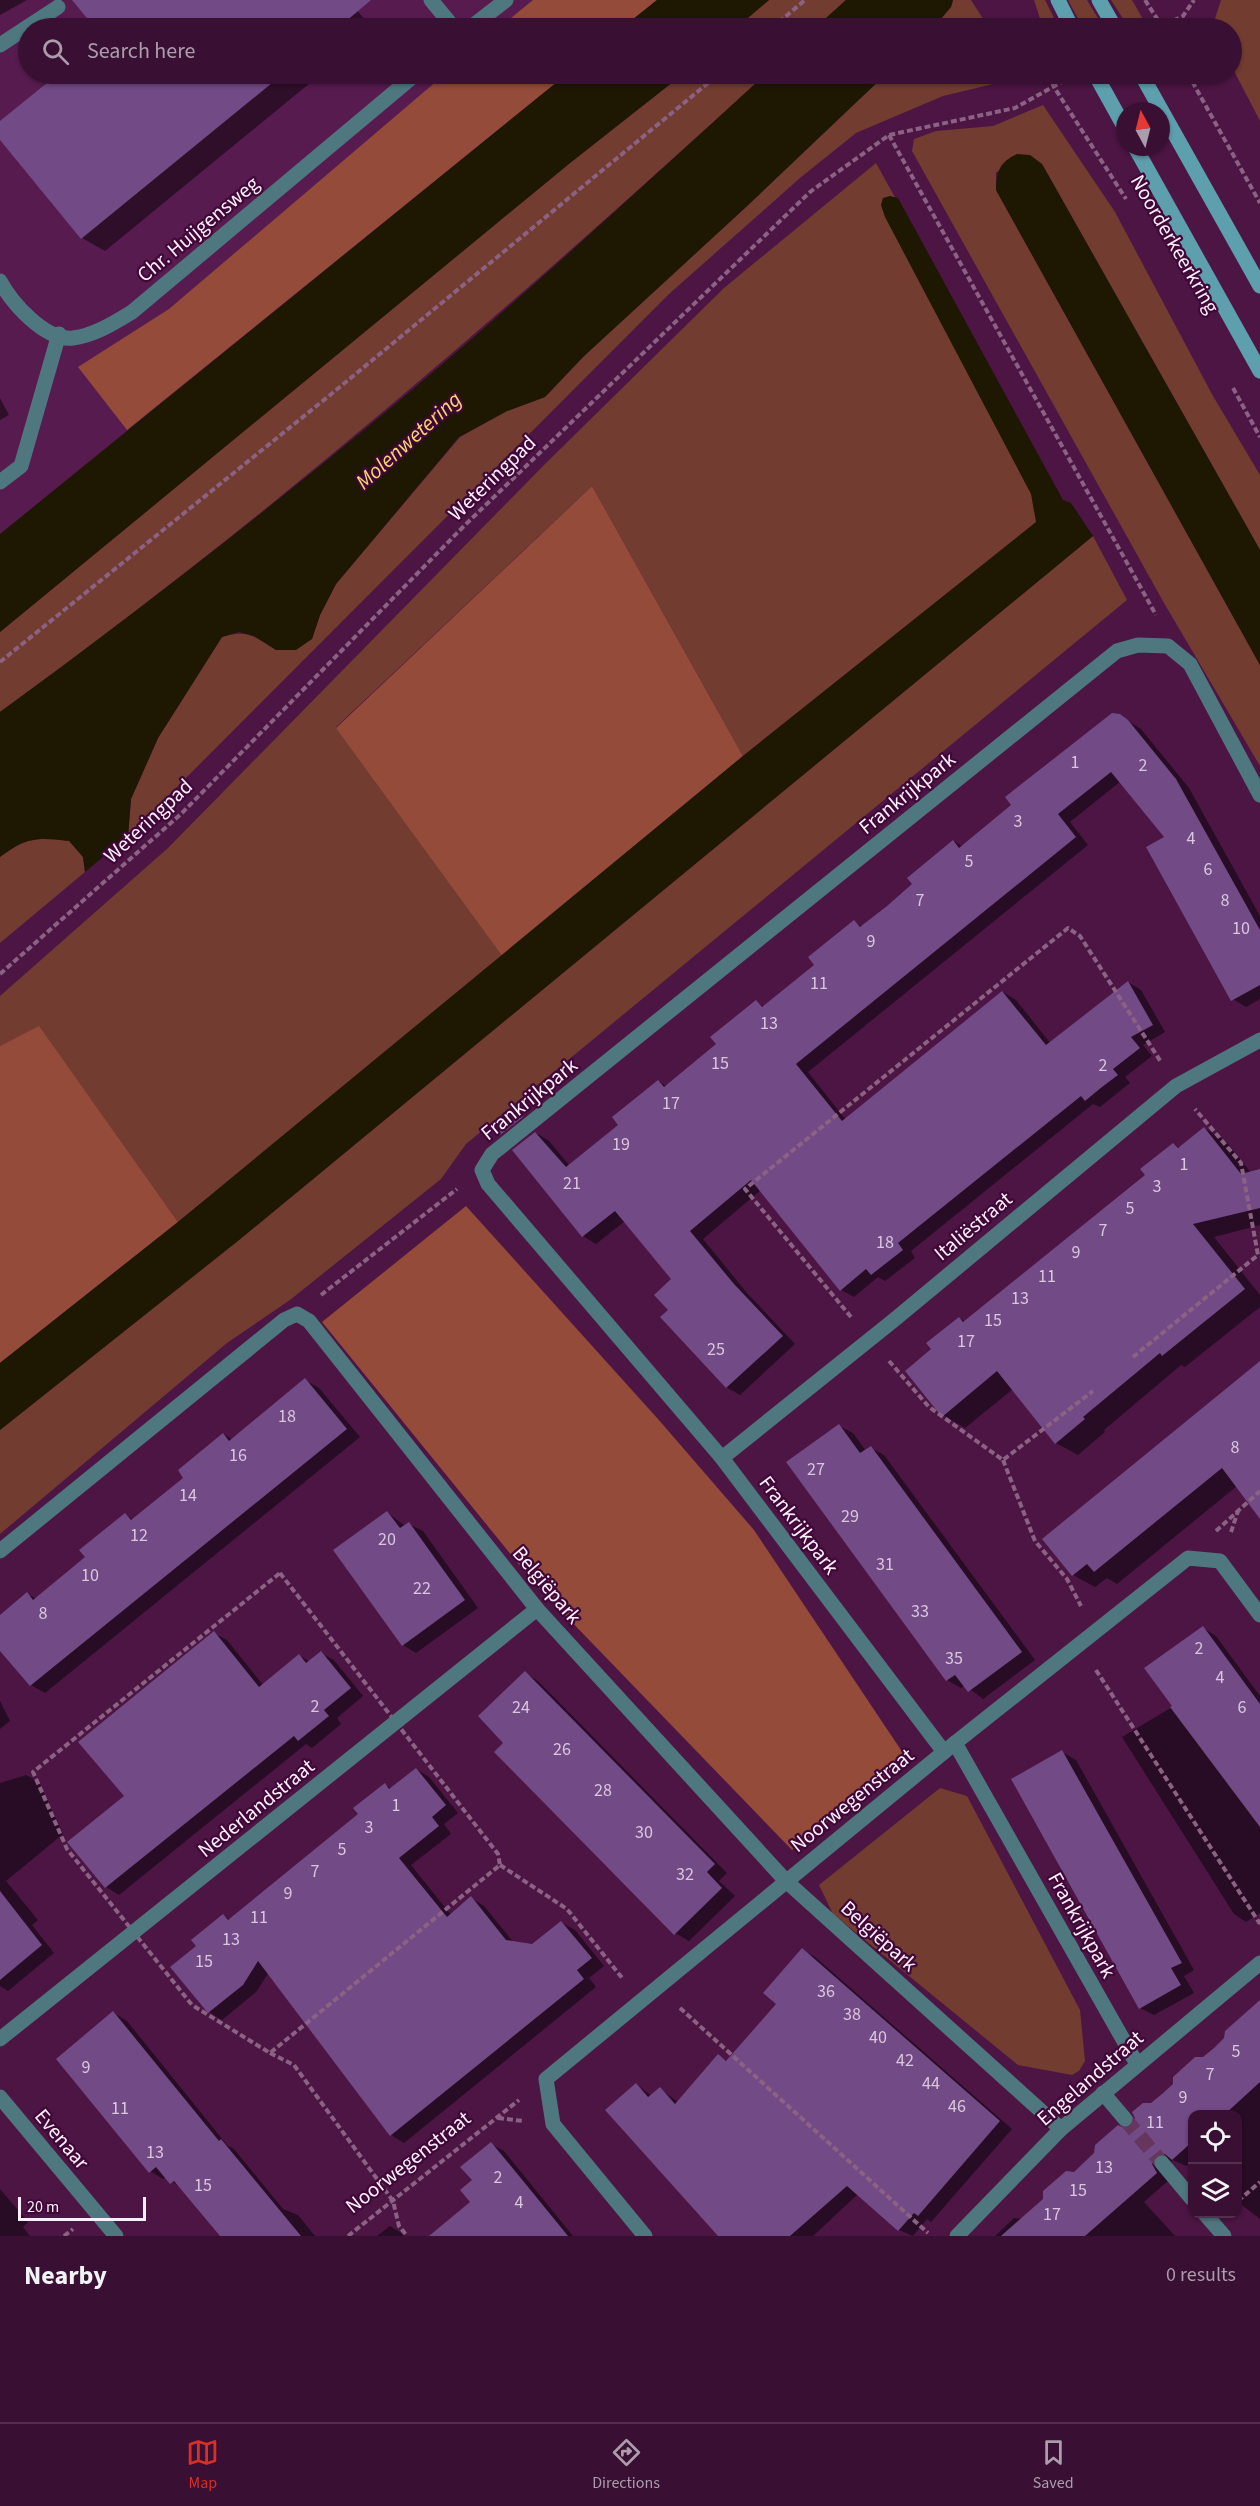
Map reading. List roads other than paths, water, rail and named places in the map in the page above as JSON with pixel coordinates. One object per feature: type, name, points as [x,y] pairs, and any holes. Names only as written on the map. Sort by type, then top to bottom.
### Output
[{"type":"street","points":[[431,0],[446,18]]},
{"type":"street","points":[[483,18],[506,0]]},
{"type":"street","points":[[1058,0],[1067,18]]},
{"type":"street","points":[[1099,0],[1109,18]]},
{"type":"street","points":[[41,18],[58,7]]},
{"type":"street","points":[[0,45],[18,33]]},
{"type":"street","name":"Chr. Huijgensweg","points":[[0,281],[6,292],[38,327],[71,338],[102,330],[132,312],[404,84]]},
{"type":"street","points":[[1101,84],[1116,112]]},
{"type":"street","points":[[1147,84],[1260,286]]},
{"type":"street","name":"Noorderkeerkring","points":[[1140,156],[1260,371]]},
{"type":"street","points":[[0,482],[21,466],[59,334]]},
{"type":"street","name":"Frankrijkpark","points":[[1137,2064],[950,1748],[722,1458],[488,1184],[482,1170],[492,1154],[1117,651],[1138,645],[1168,646],[1190,664],[1260,795]]},
{"type":"street","name":"Italiëstraat","points":[[722,1458],[870,1340],[1176,1086],[1260,1040]]},
{"type":"street","name":"Belgiëpark","points":[[0,1551],[284,1320],[297,1314],[309,1321],[537,1609],[786,1881],[1060,2129]]},
{"type":"street","name":"Noorwegenstraat","points":[[645,2236],[553,2124],[546,2079],[786,1881],[1188,1558],[1220,1561],[1260,1615]]},
{"type":"street","name":"Nederlandstraat","points":[[0,2039],[537,1609]]},
{"type":"street","name":"Engelandstraat","points":[[957,2236],[1060,2129],[1260,1963]]},
{"type":"street","points":[[1103,2093],[1125,2119]]},
{"type":"street","name":"Evenaar","points":[[0,2097],[116,2236]]},
{"type":"street","points":[[1162,2163],[1188,2194]]},
{"type":"street","points":[[1208,2218],[1224,2236]]},
{"type":"water","points":[[657,0],[769,0],[748,18],[634,18]]},
{"type":"water","points":[[846,0],[953,0],[951,7],[942,18],[826,18]]},
{"type":"water","points":[[555,84],[670,84],[570,163],[0,632],[0,534]]},
{"type":"water","name":"Molenwetering","points":[[755,84],[875,84],[583,357],[545,397],[507,411],[459,437],[336,584],[320,615],[312,639],[296,650],[276,650],[254,636],[239,632],[222,637],[158,738],[131,799],[128,836],[85,872],[83,857],[69,841],[32,840],[0,857],[0,712],[96,641],[284,495],[426,378],[622,206]]},
{"type":"water","points":[[1017,154],[1030,155],[1042,164],[1260,550],[1260,665],[996,190],[1000,168]]},
{"type":"water","points":[[890,196],[898,198],[1063,500],[1071,503],[1093,536],[239,1240],[0,1430],[0,1363],[178,1222],[743,756],[1036,522],[1031,494],[885,217],[881,205],[883,198]]},
{"type":"tunnel","points":[[1125,2119],[1162,2163]]}]
